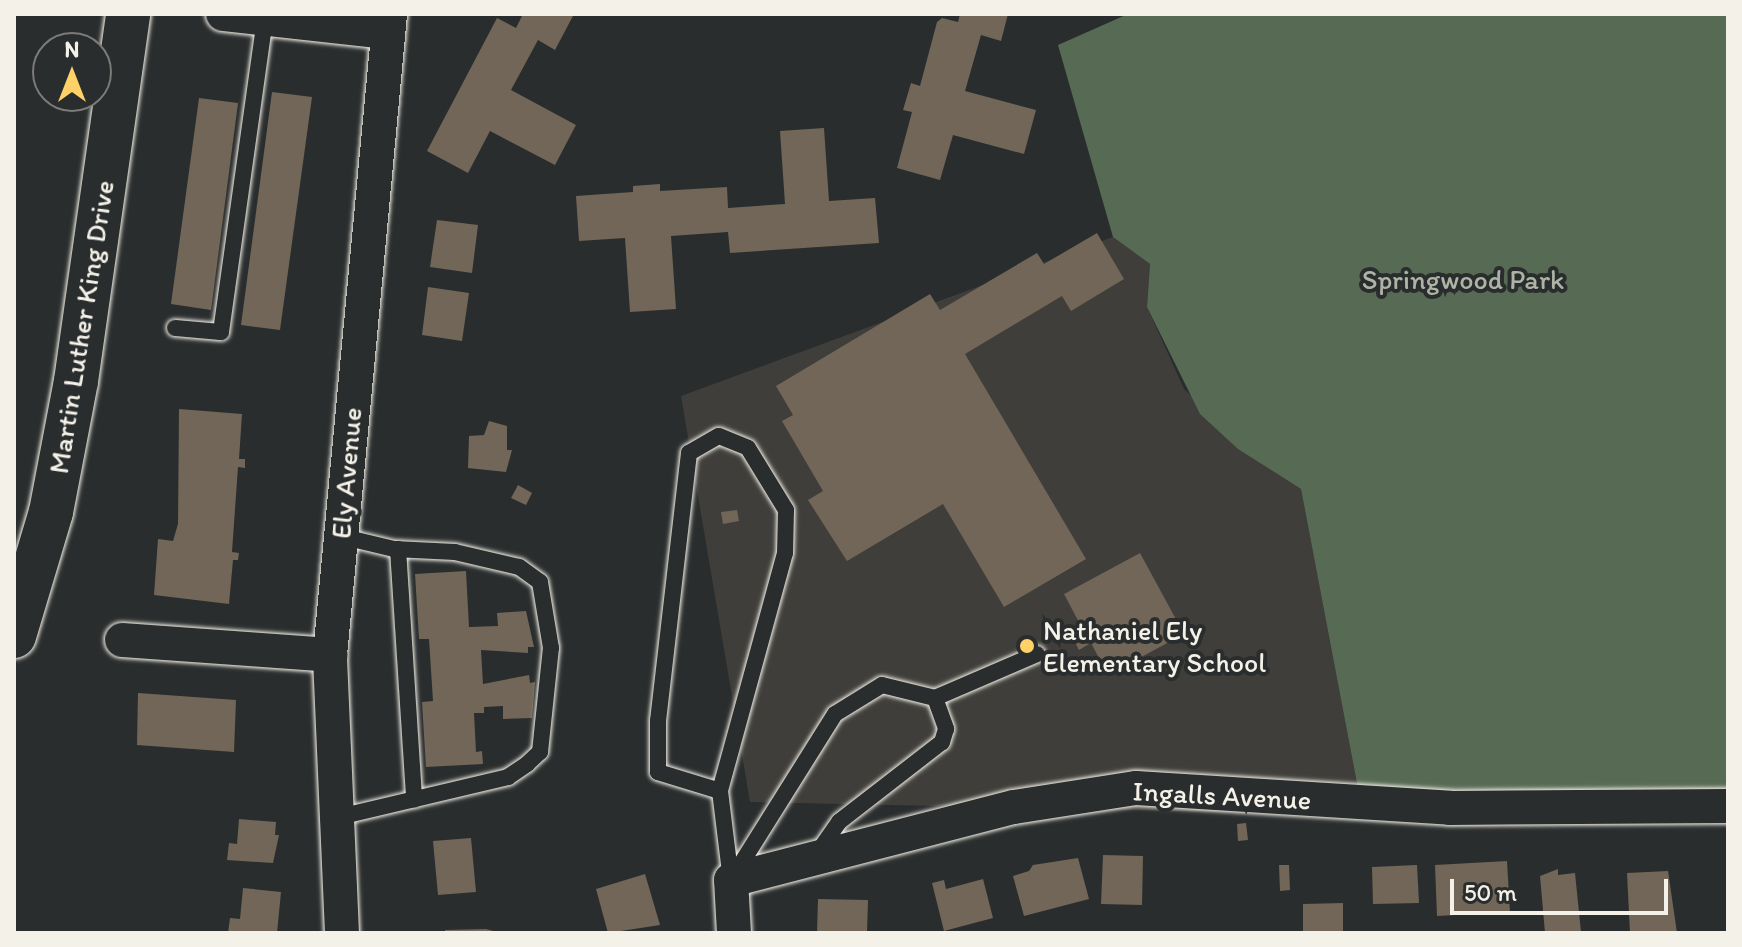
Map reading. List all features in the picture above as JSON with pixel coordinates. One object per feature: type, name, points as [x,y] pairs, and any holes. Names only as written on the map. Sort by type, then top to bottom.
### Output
[{"type":"main road","name":"Martin Luther King Drive","points":[[16,624],[51,512],[76,381],[128,14]]},
{"type":"street","points":[[223,14],[388,23]]},
{"type":"street","name":"Ely Avenue","points":[[342,933],[330,655],[388,23]]},
{"type":"street","points":[[122,640],[330,655]]},
{"type":"street","name":"Ingalls Avenue","points":[[731,880],[1014,807],[1136,788],[1450,808],[1728,806]]},
{"type":"street","points":[[731,880],[734,933]]},
{"type":"lane","points":[[175,328],[221,332],[265,18]]},
{"type":"lane","points":[[720,791],[658,772],[658,721],[689,453],[719,436],[748,448],[786,510],[785,553],[720,791],[731,880]]},
{"type":"lane","points":[[339,817],[508,777],[527,764],[540,752],[551,648],[540,582],[519,567],[455,552],[398,549],[340,536]]},
{"type":"lane","points":[[398,549],[414,799]]},
{"type":"lane","points":[[731,880],[835,714],[882,685],[935,698],[1037,654]]},
{"type":"lane","points":[[813,859],[839,822],[942,742],[946,729],[935,698]]},
{"type":"shaded area","name":"Nathaniel Ely Elementary School","points":[[1113,237],[1150,264],[1147,307],[1184,389],[1264,465],[1301,489],[1363,815],[750,802],[681,396]]},
{"type":"green space","name":"Springwood Park","points":[[1128,14],[1728,14],[1728,823],[1363,815],[1301,489],[1238,449],[1200,414],[1147,307],[1150,264],[1113,237],[1058,45]]},
{"type":"building","points":[[523,14],[574,14],[555,50],[538,40],[511,90],[576,125],[555,165],[490,131],[468,173],[427,151],[497,18],[516,28]]},
{"type":"building","points":[[960,14],[1008,14],[1001,41],[981,35],[965,91],[1036,110],[1024,154],[953,135],[940,180],[897,168],[912,112],[903,110],[911,83],[920,86],[937,22],[942,18],[958,22]]},
{"type":"building","points":[[272,92],[312,97],[280,330],[241,325]]},
{"type":"building","points":[[199,98],[238,103],[211,310],[171,304]]},
{"type":"building","points":[[824,128],[829,201],[875,198],[879,243],[730,253],[728,232],[671,236],[676,309],[630,312],[625,238],[579,241],[576,196],[633,192],[633,186],[660,184],[660,191],[727,187],[728,208],[785,204],[780,131]]},
{"type":"building","points":[[437,220],[478,225],[472,273],[430,267]]},
{"type":"building","points":[[1097,233],[1124,279],[1071,311],[1062,296],[965,354],[1086,559],[1004,607],[943,504],[847,561],[808,500],[823,491],[782,421],[793,415],[776,386],[930,294],[940,310],[1037,253],[1044,264]]},
{"type":"building","points":[[428,287],[469,293],[462,341],[422,335]]},
{"type":"building","points":[[179,409],[242,414],[239,459],[245,459],[245,468],[238,467],[232,552],[239,553],[238,560],[233,560],[229,604],[154,595],[158,539],[173,541],[178,524]]},
{"type":"building","points":[[489,421],[507,426],[507,450],[512,450],[506,472],[468,468],[469,436],[484,435]]},
{"type":"building","points":[[518,485],[532,493],[526,505],[511,498]]},
{"type":"building","points":[[737,510],[739,521],[723,524],[721,512]]},
{"type":"building","points":[[1140,553],[1184,634],[1108,675],[1091,643],[1079,650],[1071,635],[1082,628],[1064,594]]},
{"type":"building","points":[[466,571],[469,627],[498,626],[497,613],[526,611],[534,647],[528,647],[528,653],[481,650],[483,684],[529,675],[530,683],[535,682],[532,718],[503,719],[503,706],[484,707],[484,713],[474,713],[476,752],[482,751],[483,764],[426,767],[422,702],[433,701],[429,639],[419,639],[415,574]]},
{"type":"building","points":[[138,693],[236,700],[234,752],[137,745]]},
{"type":"building","points":[[239,819],[276,822],[275,835],[279,835],[273,863],[227,860],[229,843],[237,844]]},
{"type":"building","points":[[1246,823],[1248,840],[1238,841],[1237,824]]},
{"type":"building","points":[[471,838],[476,892],[438,895],[433,841]]},
{"type":"building","points":[[1103,855],[1143,856],[1142,905],[1101,904]]},
{"type":"building","points":[[1078,858],[1089,899],[1024,916],[1013,876],[1029,871],[1033,865]]},
{"type":"building","points":[[1507,861],[1510,912],[1437,916],[1435,865]]},
{"type":"building","points":[[1279,865],[1289,865],[1290,890],[1280,891]]},
{"type":"building","points":[[1417,865],[1419,903],[1373,904],[1372,867]]},
{"type":"building","points":[[1558,869],[1558,875],[1575,873],[1581,932],[1545,933],[1540,876]]},
{"type":"building","points":[[1668,871],[1677,933],[1630,933],[1627,873]]},
{"type":"building","points":[[645,874],[660,925],[608,933],[596,889]]},
{"type":"building","points":[[983,879],[993,918],[944,931],[932,883],[944,880],[946,889]]},
{"type":"building","points":[[243,888],[281,892],[277,933],[228,933],[230,918],[240,919]]},
{"type":"building","points":[[818,899],[868,900],[867,933],[817,933]]},
{"type":"building","points":[[1343,903],[1343,933],[1303,933],[1303,904]]},
{"type":"building","points":[[486,929],[501,933],[445,933],[445,930]]},
{"type":"place","name":"Nathaniel Ely Elementary School","points":[[1027,646]]}]
